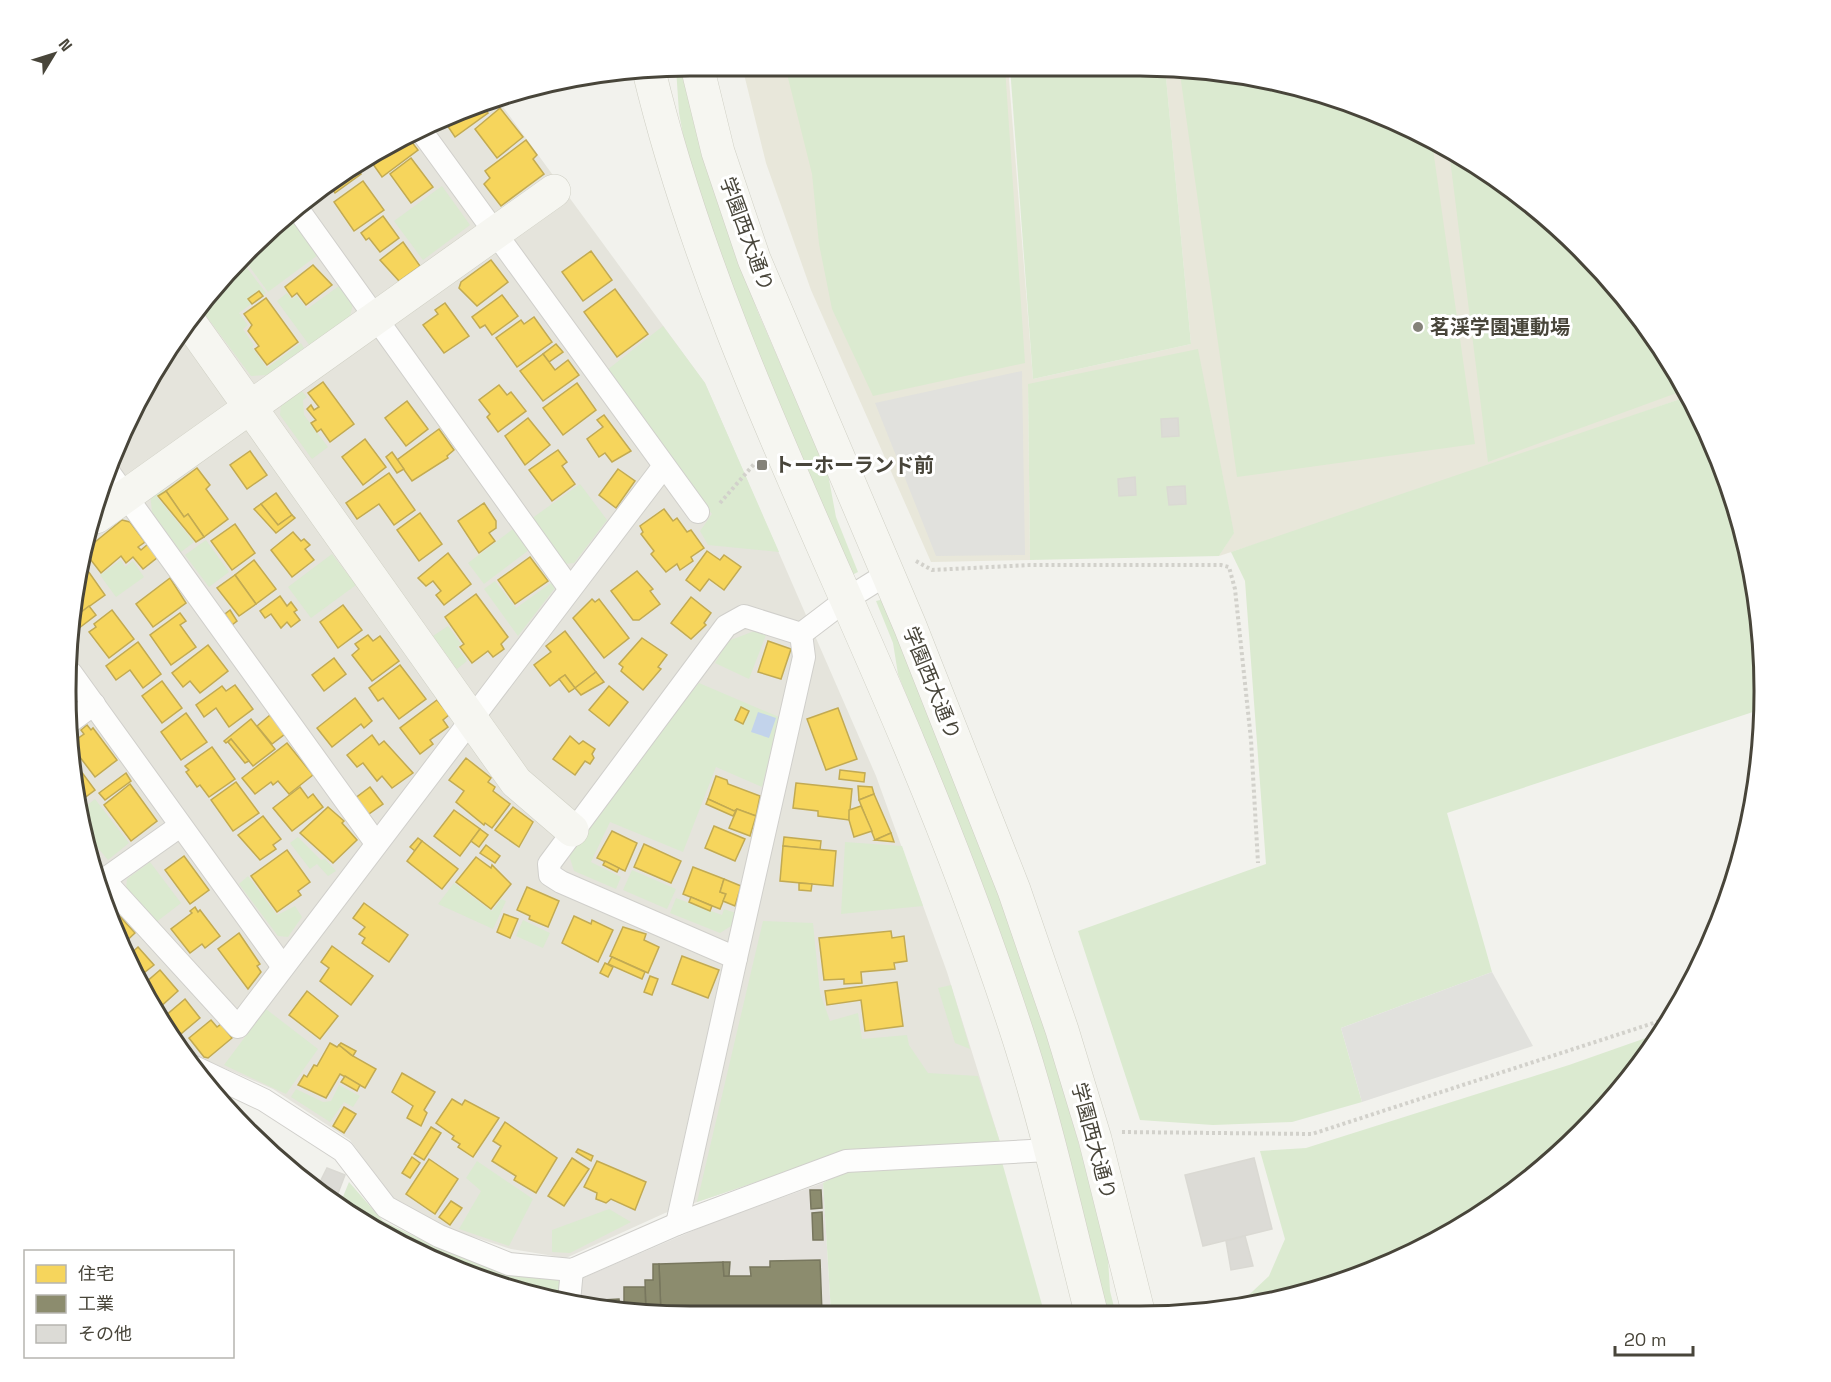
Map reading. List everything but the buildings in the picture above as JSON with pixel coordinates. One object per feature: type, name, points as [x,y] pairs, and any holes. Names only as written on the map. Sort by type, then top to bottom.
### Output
[{"type":"main road","name":"学園西大通り","points":[[699,76],[718,152],[753,258],[902,568],[1062,1030],[1095,1139],[1137,1306]]},
{"type":"main road","points":[[651,78],[675,172],[713,280],[909,744],[976,914],[1021,1044],[1090,1306]]},
{"type":"main road","points":[[106,503],[118,485],[250,407],[376,320],[554,191]]},
{"type":"main road","points":[[195,329],[516,783],[572,831]]},
{"type":"street","points":[[426,137],[698,512]]},
{"type":"street","points":[[302,215],[570,590]]},
{"type":"street","points":[[110,891],[238,1027],[664,466]]},
{"type":"street","points":[[118,485],[376,843]]},
{"type":"street","points":[[801,634],[847,599],[902,568]]},
{"type":"street","points":[[736,957],[561,882],[550,875],[549,864],[726,626],[744,616],[801,634]]},
{"type":"street","points":[[677,1224],[804,657],[801,634]]},
{"type":"street","points":[[77,680],[283,967]]},
{"type":"street","points":[[77,716],[94,704]]},
{"type":"street","points":[[106,879],[180,826]]},
{"type":"street","points":[[212,1075],[264,1100],[343,1151],[386,1207],[438,1236],[509,1264],[572,1270],[677,1224],[846,1161],[1049,1150]]},
{"type":"street","points":[[570,1294],[572,1270]]},
{"type":"path","points":[[698,512],[714,510],[755,463]]},
{"type":"path","points":[[902,568],[932,570],[1030,565],[1221,565],[1230,567],[1235,589],[1251,740],[1258,863]]},
{"type":"path","points":[[1095,1139],[1128,1130],[1312,1134],[1657,1022]]},
{"type":"shaded area","name":"茗渓学園運動場","points":[[744,76],[1009,76],[1033,379],[1191,344],[1166,77],[1220,82],[1299,97],[1375,123],[1412,140],[1481,180],[1514,203],[1575,256],[1602,286],[1651,350],[1680,399],[1416,492],[1219,556],[1234,532],[1028,384],[1030,560],[931,562],[811,290],[766,163]]},
{"type":"shaded area","points":[[502,106],[705,383],[876,776],[947,972],[1000,1142],[847,1151],[665,1213],[566,1258],[511,1249],[440,1226],[393,1199],[350,1140],[273,1089],[197,1056],[159,998],[140,963],[109,889],[88,811],[78,731],[76,691],[82,611],[97,532],[123,456],[159,384],[203,317],[256,256],[317,203],[384,159],[456,123]]},
{"type":"shaded area","points":[[1022,371],[1025,555],[936,556],[875,403]]},
{"type":"shaded area","points":[[1492,972],[1533,1046],[1362,1102],[1341,1028]]},
{"type":"shaded area","points":[[823,1183],[831,1306],[691,1306],[651,1304],[577,1295],[578,1280],[711,1223]]},
{"type":"green space","points":[[685,76],[706,162],[757,310],[828,474],[836,517],[858,572],[850,576],[742,315],[687,156],[679,113],[677,77]]},
{"type":"green space","points":[[788,76],[1006,76],[1025,363],[873,396],[832,309],[819,244],[812,174]]},
{"type":"green space","points":[[1011,76],[1166,77],[1191,344],[1033,379]]},
{"type":"green space","points":[[1181,78],[1260,88],[1299,97],[1375,123],[1433,152],[1475,444],[1237,477]]},
{"type":"green space","points":[[1450,161],[1514,203],[1575,256],[1628,317],[1677,393],[1488,462]]},
{"type":"green space","points":[[442,186],[470,225],[423,260],[394,221]]},
{"type":"green space","points":[[294,223],[318,255],[268,292],[248,265]]},
{"type":"green space","points":[[246,267],[266,293],[239,313],[248,325],[243,329],[254,345],[252,347],[267,368],[301,343],[304,348],[267,375],[251,376],[205,314]]},
{"type":"green space","points":[[339,286],[353,304],[350,316],[310,346],[277,301],[287,293],[292,299],[297,296],[307,309]]},
{"type":"green space","points":[[663,326],[705,383],[779,552],[708,545],[700,531],[712,514],[607,370]]},
{"type":"green space","points":[[1198,349],[1234,533],[1219,556],[1030,560],[1028,384]]},
{"type":"green space","points":[[299,388],[307,397],[303,400],[304,415],[328,447],[312,459],[280,415],[281,403]]},
{"type":"green space","points":[[1680,399],[1708,456],[1734,532],[1749,611],[1753,651],[1753,712],[1447,813],[1492,972],[1341,1028],[1362,1102],[1292,1122],[1213,1125],[1140,1120],[1078,931],[1266,864],[1245,581],[1231,552]]},
{"type":"green space","points":[[580,484],[607,520],[574,563],[565,564],[531,519]]},
{"type":"green space","points":[[161,485],[165,491],[157,497],[194,542],[181,552],[152,512],[150,493]]},
{"type":"green space","points":[[513,529],[529,550],[484,584],[468,563]]},
{"type":"green space","points":[[206,540],[229,572],[209,587],[185,555]]},
{"type":"green space","points":[[332,554],[356,585],[311,618],[288,587]]},
{"type":"green space","points":[[121,560],[125,567],[133,561],[144,577],[116,597],[100,575]]},
{"type":"green space","points":[[495,581],[516,608],[551,583],[555,588],[518,636],[484,589]]},
{"type":"green space","points":[[884,599],[995,873],[1047,1033],[1107,1242],[1110,1291],[1114,1306],[1103,1306],[926,746],[898,674],[893,643],[876,601]]},
{"type":"green space","points":[[448,626],[461,644],[457,647],[467,661],[457,669],[433,636]]},
{"type":"green space","points":[[757,630],[766,635],[749,679],[715,663],[728,641]]},
{"type":"green space","points":[[699,683],[779,717],[762,787],[716,767],[683,852],[610,822],[591,862],[621,877],[616,889],[574,871],[569,855],[650,743]]},
{"type":"green space","points":[[95,799],[129,843],[108,860],[96,846],[87,805]]},
{"type":"green space","points":[[298,837],[321,860],[325,859],[336,871],[328,876],[317,864],[310,869],[290,843]]},
{"type":"green space","points":[[845,842],[902,846],[923,906],[841,914]]},
{"type":"green space","points":[[150,862],[181,903],[155,923],[126,889],[127,879]]},
{"type":"green space","points":[[632,870],[676,889],[667,909],[623,890]]},
{"type":"green space","points":[[248,876],[277,915],[295,906],[302,917],[288,937],[278,936],[239,884]]},
{"type":"green space","points":[[454,883],[492,911],[501,899],[506,901],[493,929],[438,904]]},
{"type":"green space","points":[[676,898],[722,915],[724,909],[736,913],[731,926],[720,933],[670,913]]},
{"type":"green space","points":[[523,920],[550,933],[543,948],[516,936]]},
{"type":"green space","points":[[763,921],[813,923],[820,993],[830,1021],[858,1013],[862,1039],[907,1035],[909,1045],[928,1073],[978,1076],[1000,1142],[847,1151],[697,1202]]},
{"type":"green space","points":[[951,985],[970,1049],[955,1043],[938,988]]},
{"type":"green space","points":[[266,1009],[318,1049],[286,1094],[224,1065]]},
{"type":"green space","points":[[1647,1038],[1628,1065],[1575,1126],[1514,1179],[1481,1202],[1412,1242],[1375,1259],[1299,1285],[1248,1296],[1269,1276],[1285,1239],[1260,1151],[1306,1148],[1569,1065]]},
{"type":"green space","points":[[339,1085],[360,1096],[353,1107],[344,1102],[330,1122],[291,1097],[296,1089],[323,1102],[331,1101]]},
{"type":"green space","points":[[477,1161],[533,1199],[509,1246],[459,1229],[481,1191],[466,1178]]},
{"type":"green space","points":[[1002,1162],[1042,1306],[831,1306],[823,1183],[849,1169]]},
{"type":"green space","points":[[349,1182],[383,1221],[447,1252],[507,1274],[560,1278],[559,1291],[493,1273],[456,1259],[384,1223],[343,1197]]},
{"type":"green space","points":[[609,1209],[631,1222],[570,1253],[552,1252],[552,1230]]},
{"type":"water","points":[[758,712],[776,718],[769,738],[751,732]]},
{"type":"place","name":"茗渓学園運動場","points":[[1418,327]]},
{"type":"place","name":"トーホーランド前","points":[[762,465]]}]
